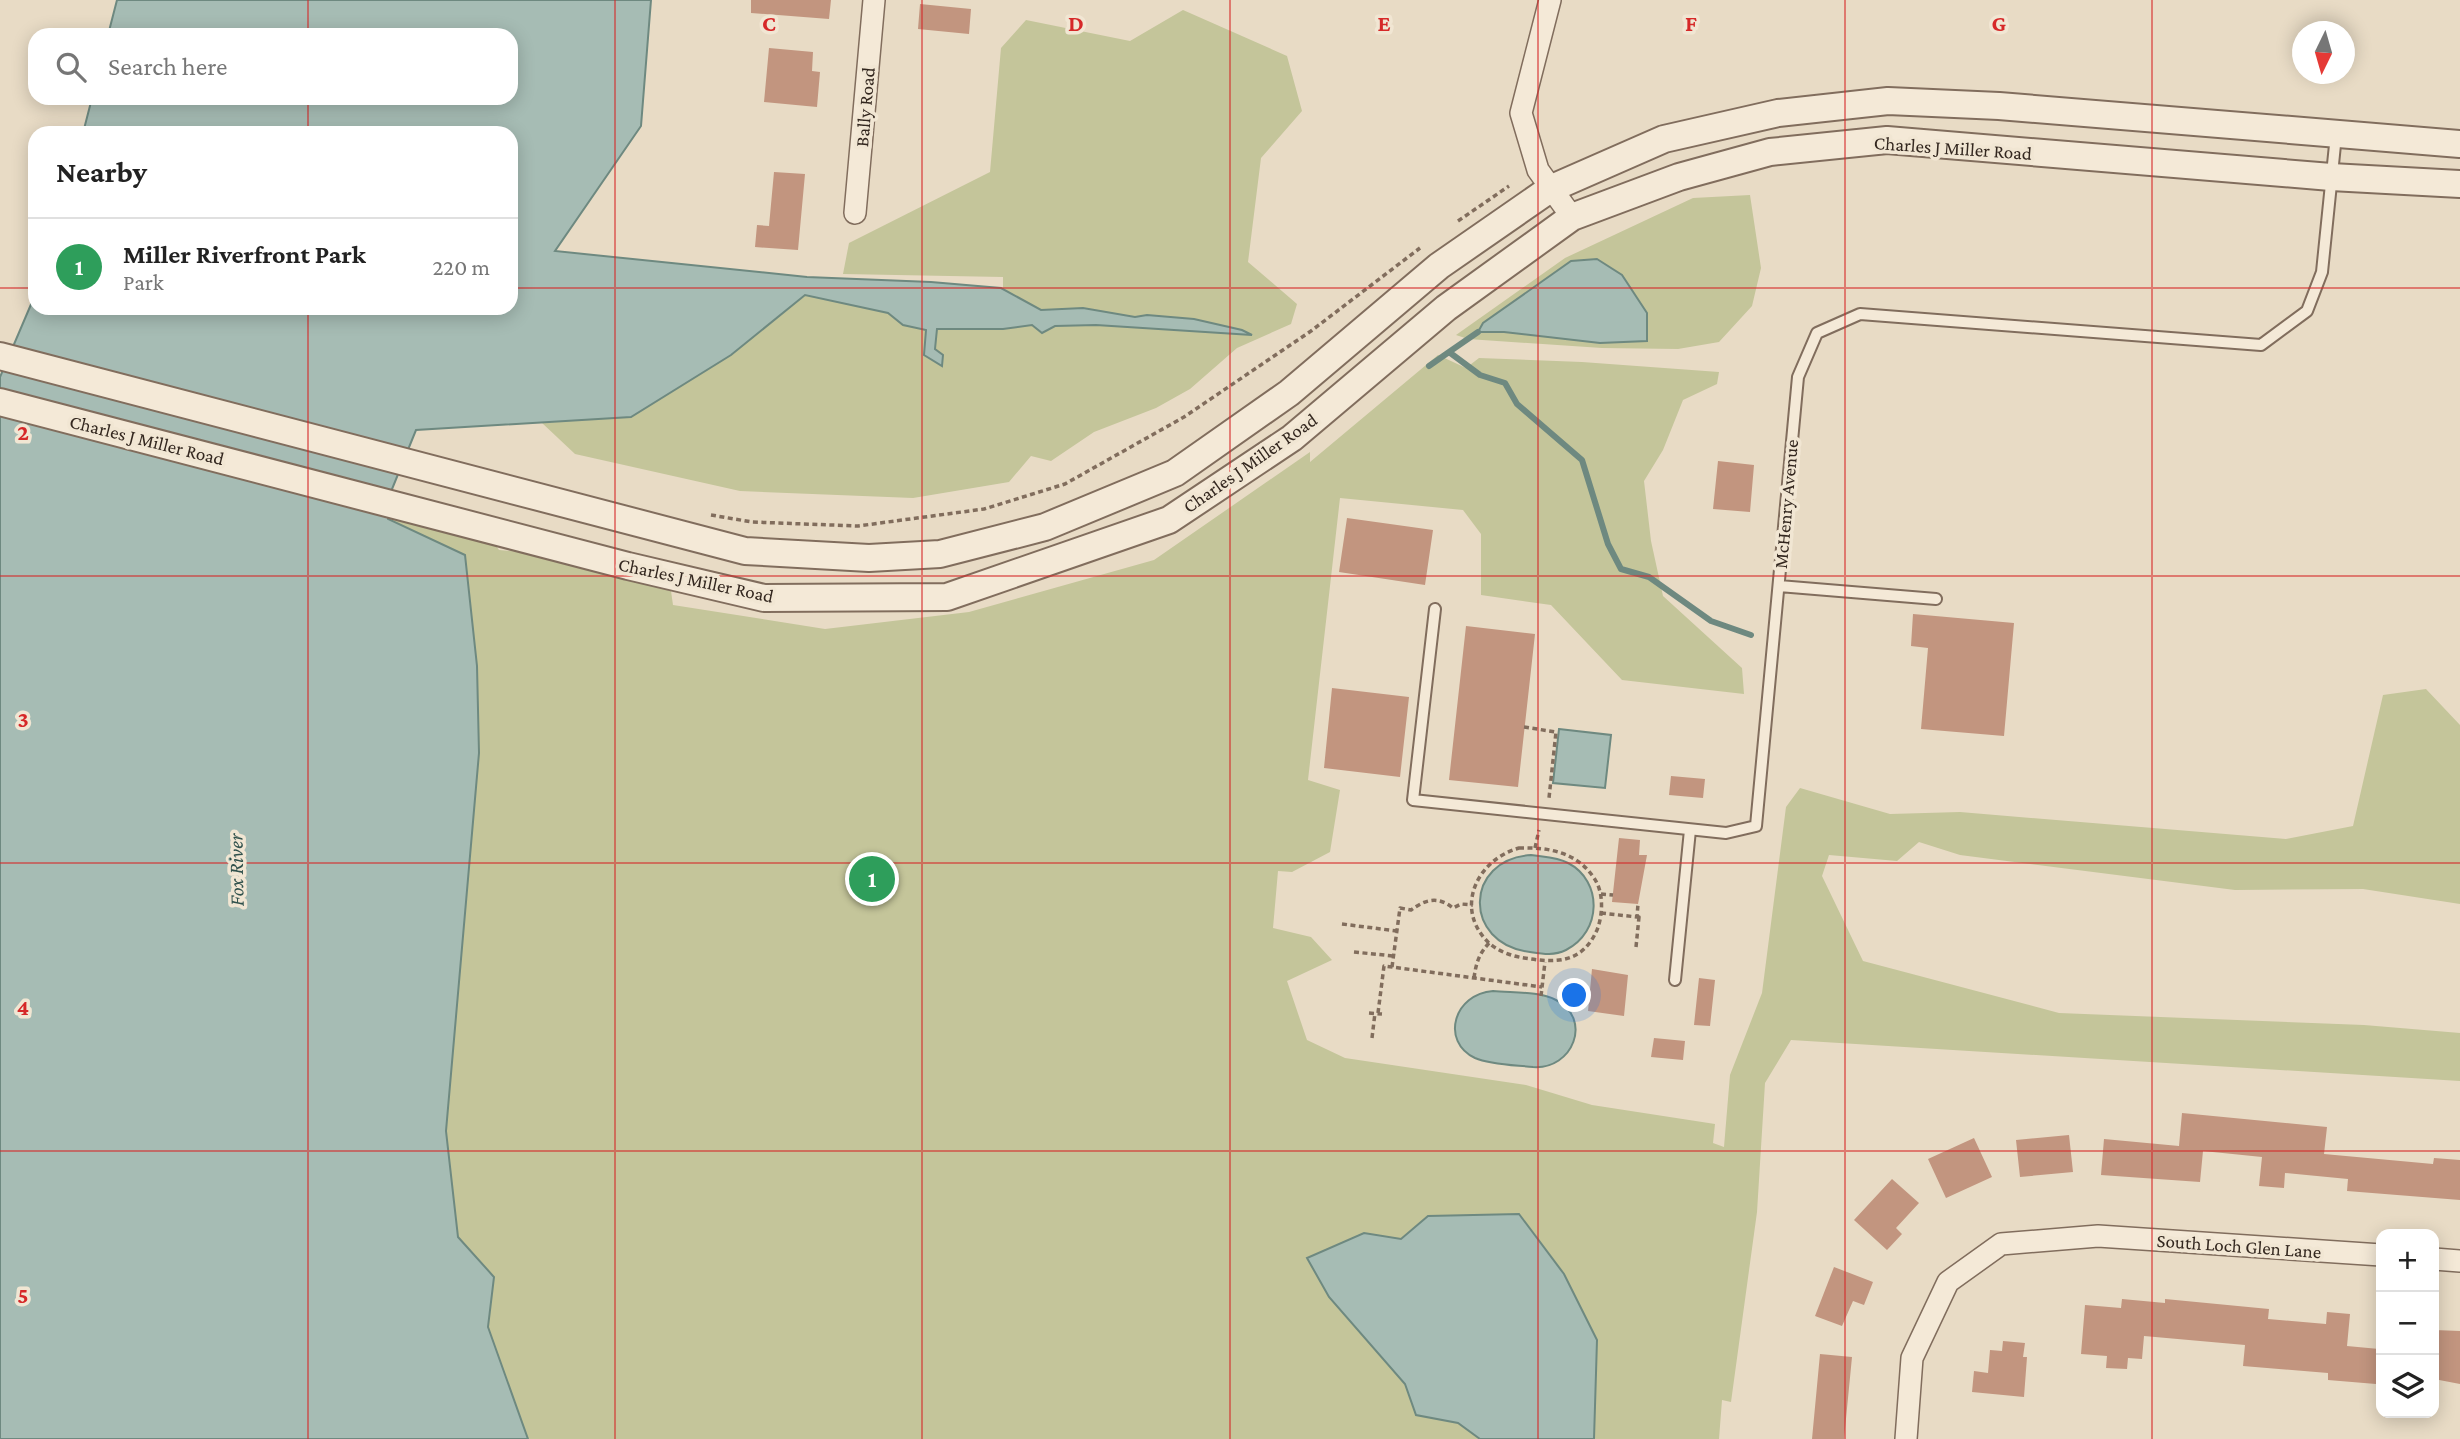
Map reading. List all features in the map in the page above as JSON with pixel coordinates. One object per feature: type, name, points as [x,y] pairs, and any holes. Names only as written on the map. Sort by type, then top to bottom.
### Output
[{"type":"street","name":"Bally Road","points":[[855,214],[874,0]]},
{"type":"street","points":[[1550,0],[1521,113],[1538,170],[1572,217]]},
{"type":"street","name":"Charles J Miller Road","points":[[0,356],[745,551],[869,558],[940,554],[1045,527],[1175,473],[1289,393],[1439,266],[1550,189],[1664,139],[1778,113],[1888,101],[1998,106],[2460,144]]},
{"type":"street","name":"Charles J Miller Road","points":[[0,402],[628,566],[764,598],[947,597],[1169,520],[1292,438],[1446,309],[1572,217],[1679,177],[1770,152],[1887,140],[2331,177],[2460,184]]},
{"type":"street","name":"South Loch Glen Lane","points":[[1906,1439],[1912,1358],[1948,1282],[2001,1244],[2098,1236],[2376,1255]]},
{"type":"street","points":[[2439,1259],[2460,1261]]},
{"type":"lane","name":"McHenry Avenue","points":[[1435,609],[1413,800],[1726,833],[1756,826],[1798,377],[1817,333],[1860,314],[2261,345],[2307,311],[2322,272],[2336,135]]},
{"type":"lane","points":[[1779,586],[1936,599]]},
{"type":"lane","points":[[1675,980],[1690,830]]},
{"type":"path","points":[[1524,727],[1556,732],[1548,805]]},
{"type":"path","points":[[1519,848],[1566,853],[1584,865],[1596,880],[1601,894],[1601,913],[1595,933],[1583,949],[1562,960],[1545,962],[1514,957],[1489,943],[1476,924],[1473,905],[1475,886],[1487,865],[1496,857],[1519,848]]},
{"type":"path","points":[[1601,894],[1613,895]]},
{"type":"path","points":[[1392,967],[1399,908],[1411,910],[1422,902],[1436,899],[1453,908],[1461,904],[1473,905]]},
{"type":"path","points":[[1636,947],[1638,905]]},
{"type":"path","points":[[1601,913],[1637,917]]},
{"type":"path","points":[[1342,924],[1396,931]]},
{"type":"path","points":[[1474,978],[1476,963],[1489,943]]},
{"type":"path","points":[[1354,951],[1393,956]]},
{"type":"path","points":[[1541,996],[1545,962]]},
{"type":"path","points":[[1372,1038],[1384,966],[1542,987]]},
{"type":"path","points":[[1369,1013],[1378,1014]]},
{"type":"green space","points":[[1183,10],[1287,56],[1302,111],[1261,158],[1248,262],[1297,304],[1291,324],[1237,348],[1190,389],[1156,408],[1094,432],[1051,461],[1031,456],[1009,482],[913,498],[740,491],[575,454],[541,422],[631,417],[731,355],[805,295],[888,313],[903,325],[927,330],[935,350],[937,329],[1003,329],[1003,277],[843,274],[849,243],[990,172],[1001,48],[1026,20],[1130,41]]},
{"type":"green space","points":[[1750,195],[1761,268],[1752,306],[1719,342],[1678,349],[1602,348],[1468,339],[1456,335],[1565,258],[1693,198]]},
{"type":"green space","points":[[1438,355],[1466,368],[1479,358],[1719,372],[1717,384],[1683,400],[1663,450],[1644,481],[1651,541],[1663,596],[1742,668],[1744,694],[1622,680],[1551,605],[1481,595],[1481,534],[1463,510],[1340,498],[1308,780],[1340,790],[1330,852],[1292,872],[1278,871],[1273,928],[1311,937],[1332,960],[1287,981],[1307,1040],[1345,1058],[1526,1085],[1592,1105],[1715,1124],[1713,1143],[1724,1147],[1730,1075],[1762,993],[1786,807],[1800,788],[1890,814],[1960,812],[2286,839],[2353,826],[2383,695],[2426,689],[2460,725],[2460,904],[2363,889],[2235,890],[1960,855],[1919,842],[1897,861],[1829,855],[1822,876],[1863,961],[2059,1013],[2364,1025],[2460,1033],[2460,1081],[1791,1040],[1765,1083],[1757,1212],[1731,1402],[1722,1400],[1719,1439],[528,1439],[488,1327],[494,1277],[458,1237],[446,1131],[479,753],[477,666],[465,555],[388,520],[390,494],[478,520],[499,550],[541,554],[671,591],[673,605],[825,629],[969,612],[1154,560],[1310,452],[1310,462]]},
{"type":"water","name":"Fox River","points":[[117,0],[651,0],[641,126],[555,251],[807,277],[1001,288],[1041,310],[1083,308],[1135,317],[1147,315],[1194,319],[1242,330],[1252,335],[1096,325],[1055,326],[1042,333],[1032,325],[1003,329],[937,329],[935,349],[943,355],[942,366],[924,355],[926,330],[903,325],[888,313],[805,295],[731,355],[631,417],[416,430],[390,494],[388,519],[465,555],[477,666],[479,753],[446,1131],[458,1237],[494,1277],[488,1327],[528,1439],[0,1439],[0,377],[28,311],[28,315],[518,315],[518,126],[85,126],[90,105],[518,105],[518,28],[110,28]]},
{"type":"water","points":[[1597,259],[1622,275],[1647,313],[1647,341],[1600,343],[1504,332],[1478,332],[1483,323],[1571,261]]},
{"type":"water","points":[[1559,729],[1611,735],[1605,788],[1553,783]]},
{"type":"water","points":[[1531,855],[1555,858],[1568,863],[1588,882],[1592,894],[1592,919],[1586,931],[1578,942],[1562,952],[1530,952],[1508,946],[1492,934],[1483,919],[1480,902],[1483,885],[1493,871],[1509,860]]},
{"type":"water","points":[[1493,991],[1542,995],[1567,1008],[1574,1019],[1576,1030],[1568,1052],[1547,1066],[1533,1067],[1488,1062],[1475,1058],[1464,1050],[1455,1030],[1456,1019],[1469,1000]]},
{"type":"water","points":[[1519,1214],[1564,1274],[1597,1340],[1594,1439],[1480,1439],[1458,1423],[1416,1415],[1405,1384],[1329,1297],[1307,1258],[1364,1233],[1401,1239],[1428,1216]]},
{"type":"building","points":[[751,0],[831,0],[829,19],[751,13]]},
{"type":"building","points":[[920,4],[971,9],[969,34],[918,29]]},
{"type":"building","points":[[769,48],[813,52],[812,71],[820,72],[817,107],[764,102]]},
{"type":"building","points":[[774,172],[805,174],[798,250],[755,247],[757,225],[769,226]]},
{"type":"building","points":[[1718,461],[1754,465],[1750,512],[1713,509]]},
{"type":"building","points":[[1347,518],[1433,530],[1425,585],[1339,572]]},
{"type":"building","points":[[1913,614],[2014,623],[2004,736],[1921,729],[1928,648],[1911,646]]},
{"type":"building","points":[[1466,626],[1535,634],[1518,787],[1449,780]]},
{"type":"building","points":[[1332,688],[1409,697],[1400,777],[1324,768]]},
{"type":"building","points":[[1671,776],[1705,779],[1703,798],[1669,795]]},
{"type":"building","points":[[1619,838],[1640,840],[1639,855],[1647,855],[1638,904],[1612,902]]},
{"type":"building","points":[[1592,969],[1628,975],[1624,1016],[1588,1011]]},
{"type":"building","points":[[1699,978],[1715,980],[1710,1026],[1694,1025]]},
{"type":"building","points":[[1654,1038],[1685,1041],[1683,1060],[1651,1057]]},
{"type":"building","points":[[2182,1113],[2327,1127],[2324,1154],[2433,1164],[2434,1158],[2460,1160],[2460,1200],[2347,1191],[2348,1179],[2285,1173],[2284,1188],[2259,1186],[2262,1157],[2203,1151],[2200,1182],[2101,1175],[2104,1139],[2179,1146]]},
{"type":"building","points":[[2069,1135],[2073,1172],[2020,1177],[2016,1140]]},
{"type":"building","points":[[1974,1138],[1992,1177],[1946,1198],[1928,1159]]},
{"type":"building","points":[[1892,1179],[1919,1203],[1896,1228],[1902,1234],[1887,1250],[1854,1220]]},
{"type":"building","points":[[1834,1267],[1873,1282],[1864,1305],[1853,1301],[1842,1326],[1815,1316]]},
{"type":"building","points":[[2122,1299],[2165,1303],[2165,1299],[2269,1309],[2268,1319],[2326,1324],[2327,1312],[2350,1314],[2347,1346],[2376,1349],[2376,1384],[2328,1380],[2328,1373],[2243,1366],[2245,1345],[2144,1336],[2142,1359],[2128,1358],[2127,1369],[2106,1368],[2107,1356],[2081,1354],[2085,1305],[2121,1308]]},
{"type":"building","points":[[2439,1330],[2460,1331],[2460,1384],[2439,1380]]},
{"type":"building","points":[[2003,1341],[2025,1343],[2023,1357],[2027,1357],[2024,1397],[1972,1392],[1974,1371],[1988,1373],[1990,1350],[2002,1351]]},
{"type":"building","points":[[1820,1354],[1852,1357],[1844,1439],[1812,1439]]},
{"type":"waterway","points":[[1449,352],[1478,332]]},
{"type":"waterway","points":[[1429,366],[1449,352],[1480,375],[1505,383],[1517,404],[1582,460],[1608,544],[1621,569],[1649,577],[1711,621],[1751,635]]},
{"type":"place","name":"Miller Riverfront Park","points":[[872,879]]}]
